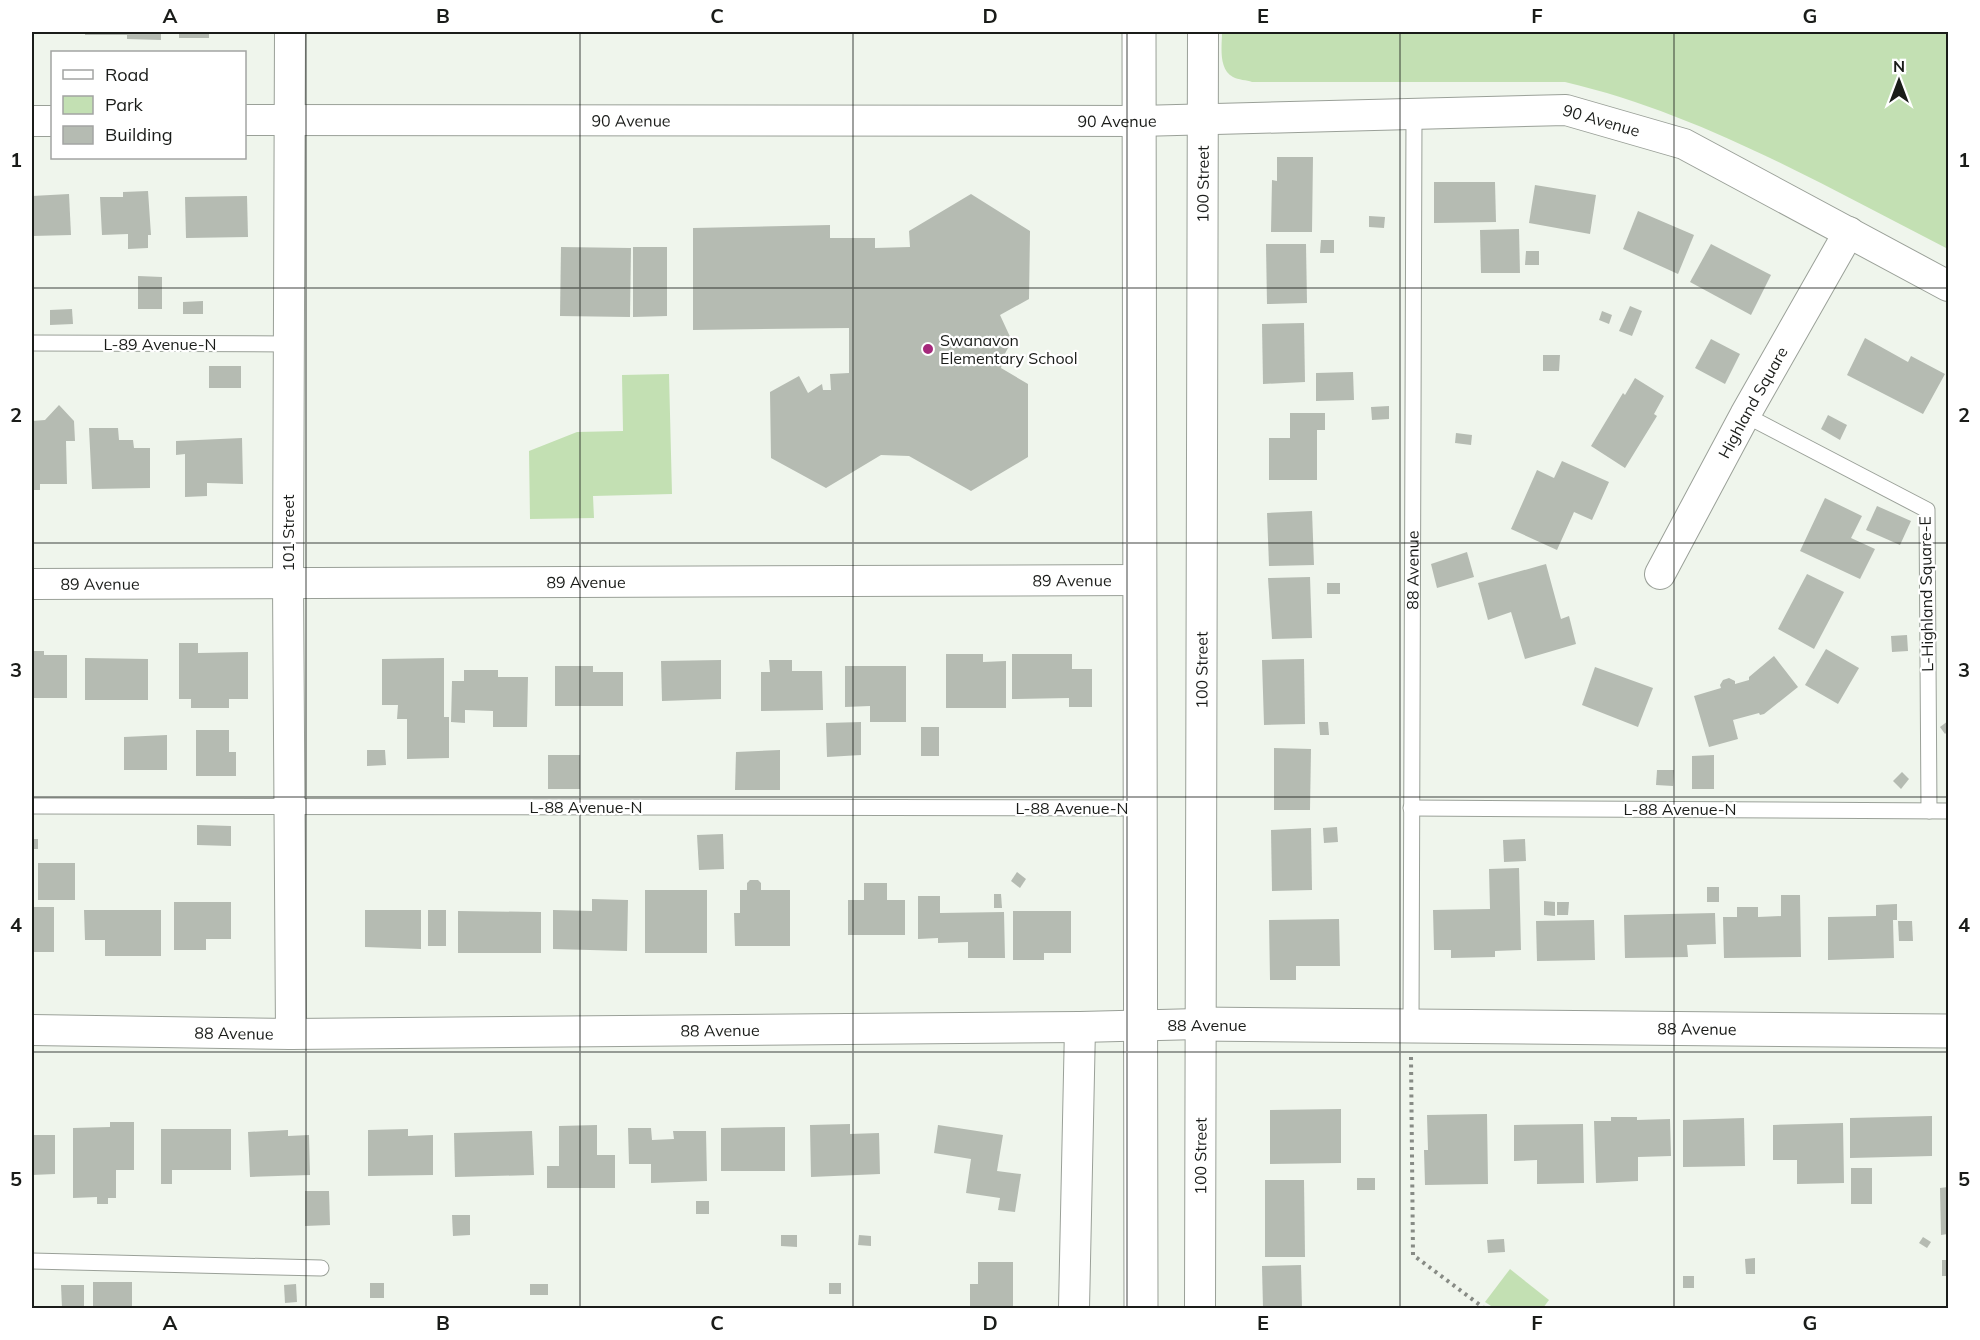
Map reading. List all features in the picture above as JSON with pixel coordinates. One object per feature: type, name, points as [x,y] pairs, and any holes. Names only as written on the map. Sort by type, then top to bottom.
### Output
[{"type":"main road","points":[[1139,32],[1142,1308]]},
{"type":"main road","name":"88 Avenue","points":[[1199,1024],[1948,1031]]},
{"type":"street","name":"101 Street","points":[[290,32],[288,584],[291,1034]]},
{"type":"street","name":"100 Street","points":[[1200,1308],[1203,32]]},
{"type":"street","name":"90 Avenue","points":[[246,120],[1139,121],[1566,110],[1684,144],[1948,286]]},
{"type":"street","points":[[32,121],[51,121]]},
{"type":"street","name":"Highland Square","points":[[1660,574],[1744,415],[1849,232]]},
{"type":"street","name":"89 Avenue","points":[[32,584],[1140,580]]},
{"type":"street","name":"88 Avenue","points":[[32,1030],[291,1034],[1199,1024]]},
{"type":"street","points":[[1074,1308],[1080,1027]]},
{"type":"lane","name":"88 Avenue","points":[[1411,1026],[1414,114]]},
{"type":"lane","name":"L-89 Avenue-N","points":[[32,343],[289,344]]},
{"type":"lane","name":"L-Highland Square-E","points":[[1744,415],[1927,510],[1929,811]]},
{"type":"lane","name":"L-88 Avenue-N","points":[[32,806],[1140,808]]},
{"type":"lane","name":"L-88 Avenue-N","points":[[1411,808],[1948,811]]},
{"type":"lane","points":[[32,1261],[321,1268]]},
{"type":"path","points":[[1411,1026],[1413,1255],[1484,1308]]},
{"type":"green space","points":[[1222,32],[1948,32],[1948,249],[1714,132],[1616,96],[1565,82],[1252,82],[1237,79],[1225,69],[1222,57]]},
{"type":"green space","points":[[669,374],[672,494],[593,496],[594,518],[530,519],[529,451],[577,432],[623,431],[622,375]]},
{"type":"green space","points":[[1510,1269],[1549,1300],[1543,1308],[1494,1308],[1485,1302]]},
{"type":"building","points":[[85,32],[161,32],[161,40],[127,39],[127,35],[85,35]]},
{"type":"building","points":[[179,32],[209,32],[209,38],[179,38]]},
{"type":"building","points":[[1277,157],[1313,157],[1312,232],[1271,232],[1272,180],[1277,181]]},
{"type":"building","points":[[1434,182],[1495,182],[1496,222],[1434,223]]},
{"type":"building","points":[[1535,185],[1596,195],[1590,234],[1529,223]]},
{"type":"building","points":[[148,191],[151,235],[148,235],[148,248],[128,249],[128,234],[102,235],[100,197],[123,197],[123,192]]},
{"type":"building","points":[[69,194],[71,235],[32,236],[32,196]]},
{"type":"building","name":"Swanavon Elementary School","points":[[971,194],[1030,231],[1029,299],[1000,315],[1012,341],[1003,357],[1001,368],[1028,384],[1028,457],[971,491],[909,456],[881,455],[826,488],[771,458],[770,392],[799,376],[808,393],[822,384],[823,390],[831,390],[830,374],[849,373],[849,328],[693,330],[693,228],[830,225],[830,238],[875,238],[875,248],[910,247],[909,231]]},
{"type":"building","points":[[247,196],[248,237],[186,238],[185,197]]},
{"type":"building","points":[[1638,211],[1694,235],[1678,274],[1623,249]]},
{"type":"building","points":[[1369,216],[1385,217],[1384,228],[1369,227]]},
{"type":"building","points":[[1519,229],[1520,273],[1481,273],[1480,230]]},
{"type":"building","points":[[1321,240],[1334,240],[1334,253],[1320,253]]},
{"type":"building","points":[[1266,244],[1306,244],[1307,303],[1267,304]]},
{"type":"building","points":[[1711,244],[1771,275],[1751,315],[1690,282]]},
{"type":"building","points":[[561,247],[631,248],[630,317],[560,316]]},
{"type":"building","points":[[633,247],[667,247],[667,316],[633,317]]},
{"type":"building","points":[[1526,251],[1539,251],[1539,265],[1525,265]]},
{"type":"building","points":[[138,276],[162,277],[162,309],[138,309]]},
{"type":"building","points":[[203,301],[203,314],[183,314],[183,302]]},
{"type":"building","points":[[1630,306],[1642,311],[1632,336],[1619,331]]},
{"type":"building","points":[[72,309],[73,324],[50,325],[50,310]]},
{"type":"building","points":[[1602,311],[1612,315],[1609,324],[1599,320]]},
{"type":"building","points":[[1304,323],[1305,382],[1263,384],[1262,324]]},
{"type":"building","points":[[1865,338],[1908,362],[1911,356],[1945,374],[1923,414],[1847,375]]},
{"type":"building","points":[[1711,339],[1740,354],[1725,384],[1695,368]]},
{"type":"building","points":[[1543,355],[1560,355],[1559,371],[1543,371]]},
{"type":"building","points":[[209,366],[241,366],[241,388],[209,388]]},
{"type":"building","points":[[1353,372],[1354,400],[1316,401],[1316,373]]},
{"type":"building","points":[[1635,378],[1664,396],[1654,414],[1657,416],[1625,468],[1591,446],[1623,393],[1625,395]]},
{"type":"building","points":[[59,405],[74,421],[75,441],[66,441],[67,484],[40,484],[40,490],[32,490],[32,421],[45,420]]},
{"type":"building","points":[[1389,406],[1389,419],[1372,420],[1371,407]]},
{"type":"building","points":[[1290,413],[1325,413],[1325,430],[1317,430],[1317,480],[1269,480],[1269,438],[1290,438]]},
{"type":"building","points":[[1828,415],[1847,425],[1840,440],[1821,429]]},
{"type":"building","points":[[89,428],[118,428],[119,440],[133,440],[134,448],[150,448],[150,488],[92,489]]},
{"type":"building","points":[[1456,433],[1472,435],[1471,445],[1455,443]]},
{"type":"building","points":[[242,438],[243,484],[207,483],[207,496],[185,497],[185,454],[176,455],[176,441]]},
{"type":"building","points":[[1562,461],[1609,482],[1592,520],[1574,512],[1557,550],[1511,529],[1537,470],[1554,478]]},
{"type":"building","points":[[1825,498],[1862,516],[1851,538],[1875,549],[1860,579],[1800,551]]},
{"type":"building","points":[[1877,506],[1911,521],[1900,545],[1866,530]]},
{"type":"building","points":[[1312,511],[1314,565],[1269,566],[1267,513]]},
{"type":"building","points":[[1467,552],[1474,577],[1437,588],[1431,564]]},
{"type":"building","points":[[1546,564],[1561,619],[1569,616],[1576,644],[1525,659],[1511,612],[1488,620],[1478,583]]},
{"type":"building","points":[[1807,574],[1844,592],[1814,649],[1778,629]]},
{"type":"building","points":[[1310,577],[1312,638],[1272,639],[1268,578]]},
{"type":"building","points":[[1327,583],[1340,583],[1340,594],[1327,594]]},
{"type":"building","points":[[1907,635],[1908,651],[1892,652],[1891,636]]},
{"type":"building","points":[[179,643],[198,643],[198,653],[248,652],[248,699],[229,699],[229,708],[191,708],[191,699],[179,699]]},
{"type":"building","points":[[1826,649],[1859,668],[1838,704],[1805,685]]},
{"type":"building","points":[[32,651],[44,651],[44,655],[67,655],[67,698],[32,698]]},
{"type":"building","points":[[946,654],[983,654],[983,662],[1006,661],[1006,708],[946,708]]},
{"type":"building","points":[[1012,654],[1072,654],[1072,669],[1092,669],[1092,707],[1069,707],[1069,698],[1012,699]]},
{"type":"building","points":[[1774,656],[1798,687],[1764,714],[1759,713],[1733,720],[1738,739],[1709,747],[1694,696],[1721,688],[1723,680],[1729,678],[1735,681],[1735,684],[1749,680],[1749,677]]},
{"type":"building","points":[[85,658],[148,659],[148,700],[85,700]]},
{"type":"building","points":[[444,658],[444,717],[449,717],[449,758],[407,759],[407,719],[397,719],[398,705],[382,705],[382,659]]},
{"type":"building","points":[[1304,659],[1305,724],[1264,725],[1262,660]]},
{"type":"building","points":[[721,660],[721,699],[662,701],[661,661]]},
{"type":"building","points":[[769,660],[792,660],[792,671],[822,671],[823,710],[761,711],[761,672],[770,672]]},
{"type":"building","points":[[555,666],[593,666],[593,672],[623,672],[623,706],[555,706]]},
{"type":"building","points":[[845,666],[906,666],[906,722],[870,722],[870,706],[845,707]]},
{"type":"building","points":[[1595,667],[1653,688],[1638,727],[1582,705]]},
{"type":"building","points":[[464,670],[498,670],[498,677],[528,677],[527,727],[493,727],[493,711],[465,710],[465,723],[451,722],[452,681],[464,681]]},
{"type":"building","points":[[1948,721],[1948,731],[1945,734],[1940,727]]},
{"type":"building","points":[[861,722],[861,755],[827,757],[826,723]]},
{"type":"building","points":[[1319,722],[1328,722],[1329,735],[1320,735]]},
{"type":"building","points":[[921,727],[939,727],[939,756],[921,756]]},
{"type":"building","points":[[196,730],[229,730],[229,752],[236,752],[236,776],[196,776]]},
{"type":"building","points":[[167,735],[167,770],[124,770],[124,737]]},
{"type":"building","points":[[1274,748],[1311,749],[1310,810],[1274,810]]},
{"type":"building","points":[[367,750],[385,750],[386,765],[367,766]]},
{"type":"building","points":[[780,750],[780,790],[735,790],[736,752]]},
{"type":"building","points":[[548,755],[580,755],[580,789],[548,789]]},
{"type":"building","points":[[1714,755],[1714,789],[1692,789],[1692,756]]},
{"type":"building","points":[[1657,770],[1674,770],[1673,786],[1656,785]]},
{"type":"building","points":[[1902,772],[1909,779],[1901,789],[1893,781]]},
{"type":"building","points":[[197,825],[231,826],[231,846],[197,845]]},
{"type":"building","points":[[1337,827],[1338,842],[1324,843],[1323,828]]},
{"type":"building","points":[[1311,828],[1312,890],[1272,891],[1271,830]]},
{"type":"building","points":[[723,834],[724,869],[699,870],[697,835]]},
{"type":"building","points":[[32,839],[38,839],[38,849],[32,849]]},
{"type":"building","points":[[1525,839],[1526,861],[1504,862],[1503,840]]},
{"type":"building","points":[[38,863],[75,863],[75,900],[38,900]]},
{"type":"building","points":[[1519,868],[1521,950],[1495,951],[1495,957],[1451,958],[1451,950],[1434,950],[1433,910],[1490,909],[1489,869]]},
{"type":"building","points":[[1017,872],[1026,879],[1020,888],[1011,881]]},
{"type":"building","points":[[750,880],[758,880],[761,883],[761,890],[790,890],[790,946],[735,946],[734,913],[740,913],[740,890],[747,890],[747,883]]},
{"type":"building","points":[[864,883],[887,883],[887,900],[905,900],[905,935],[848,935],[848,900],[864,900]]},
{"type":"building","points":[[1707,887],[1719,887],[1719,902],[1707,902]]},
{"type":"building","points":[[645,890],[707,890],[707,953],[645,953]]},
{"type":"building","points":[[994,894],[1001,894],[1002,908],[994,908]]},
{"type":"building","points":[[1781,895],[1800,895],[1801,957],[1724,958],[1723,917],[1737,917],[1737,907],[1758,907],[1758,917],[1781,916]]},
{"type":"building","points":[[918,896],[940,896],[940,913],[1004,912],[1005,958],[968,958],[968,942],[938,943],[938,938],[918,939]]},
{"type":"building","points":[[592,899],[628,900],[627,951],[553,949],[553,910],[592,911]]},
{"type":"building","points":[[1544,901],[1555,902],[1555,916],[1544,915]]},
{"type":"building","points":[[174,902],[231,902],[231,939],[206,939],[206,950],[174,950]]},
{"type":"building","points":[[1557,902],[1569,902],[1568,915],[1557,915]]},
{"type":"building","points":[[1897,904],[1897,920],[1893,920],[1894,958],[1828,960],[1828,917],[1876,916],[1876,905]]},
{"type":"building","points":[[32,907],[54,907],[54,952],[32,952]]},
{"type":"building","points":[[84,910],[161,910],[161,956],[105,956],[105,940],[85,940]]},
{"type":"building","points":[[365,910],[421,910],[421,949],[365,947]]},
{"type":"building","points":[[428,910],[446,910],[446,946],[428,946]]},
{"type":"building","points":[[458,911],[541,912],[541,953],[458,953]]},
{"type":"building","points":[[1013,911],[1071,911],[1071,953],[1044,953],[1044,960],[1013,960]]},
{"type":"building","points":[[1715,913],[1716,944],[1687,945],[1688,957],[1625,958],[1624,915]]},
{"type":"building","points":[[1339,919],[1340,966],[1296,966],[1296,980],[1270,980],[1269,920]]},
{"type":"building","points":[[1594,920],[1595,960],[1537,961],[1536,921]]},
{"type":"building","points":[[1898,921],[1912,921],[1913,941],[1899,941]]},
{"type":"building","points":[[1341,1109],[1341,1163],[1270,1164],[1270,1110]]},
{"type":"building","points":[[1487,1114],[1488,1184],[1425,1185],[1424,1150],[1428,1150],[1427,1115]]},
{"type":"building","points":[[1932,1116],[1932,1156],[1850,1158],[1850,1118]]},
{"type":"building","points":[[1611,1117],[1637,1117],[1637,1120],[1670,1119],[1671,1156],[1638,1157],[1638,1181],[1596,1183],[1594,1121],[1611,1121]]},
{"type":"building","points":[[1744,1118],[1745,1166],[1683,1167],[1683,1120]]},
{"type":"building","points":[[110,1122],[134,1122],[134,1170],[116,1170],[116,1198],[108,1198],[108,1204],[97,1204],[97,1197],[73,1198],[73,1128],[110,1127]]},
{"type":"building","points":[[1843,1123],[1844,1183],[1797,1184],[1797,1160],[1773,1160],[1773,1125]]},
{"type":"building","points":[[850,1124],[850,1134],[879,1133],[880,1174],[811,1177],[810,1125]]},
{"type":"building","points":[[1583,1124],[1584,1183],[1537,1184],[1537,1160],[1514,1161],[1514,1125]]},
{"type":"building","points":[[597,1125],[597,1155],[615,1155],[615,1188],[547,1188],[547,1166],[559,1166],[559,1126]]},
{"type":"building","points":[[938,1125],[1003,1135],[997,1171],[1021,1174],[1015,1212],[998,1210],[1000,1198],[966,1193],[971,1159],[934,1153]]},
{"type":"building","points":[[785,1127],[785,1171],[721,1171],[721,1128]]},
{"type":"building","points":[[628,1128],[651,1128],[652,1140],[674,1139],[673,1131],[706,1131],[707,1181],[651,1183],[651,1164],[629,1164]]},
{"type":"building","points":[[161,1129],[231,1129],[231,1170],[172,1170],[172,1184],[161,1184]]},
{"type":"building","points":[[408,1129],[408,1136],[433,1135],[433,1175],[368,1176],[368,1130]]},
{"type":"building","points":[[288,1130],[288,1136],[309,1135],[310,1175],[250,1177],[248,1132]]},
{"type":"building","points":[[532,1131],[534,1175],[455,1177],[454,1133]]},
{"type":"building","points":[[32,1135],[55,1135],[55,1174],[32,1175]]},
{"type":"building","points":[[1851,1168],[1872,1168],[1872,1204],[1851,1204]]},
{"type":"building","points":[[1357,1178],[1375,1178],[1375,1190],[1357,1190]]},
{"type":"building","points":[[1265,1180],[1304,1180],[1305,1257],[1265,1257]]},
{"type":"building","points":[[1948,1187],[1948,1234],[1941,1235],[1940,1188]]},
{"type":"building","points":[[305,1191],[329,1191],[330,1225],[305,1226]]},
{"type":"building","points":[[696,1201],[709,1201],[709,1214],[696,1214]]},
{"type":"building","points":[[452,1215],[470,1215],[470,1235],[453,1236]]},
{"type":"building","points":[[781,1235],[797,1235],[797,1247],[781,1246]]},
{"type":"building","points":[[859,1235],[871,1236],[871,1246],[858,1245]]},
{"type":"building","points":[[1923,1237],[1931,1242],[1927,1248],[1919,1243]]},
{"type":"building","points":[[1504,1239],[1505,1252],[1488,1253],[1487,1240]]},
{"type":"building","points":[[1755,1258],[1755,1274],[1746,1274],[1745,1259]]},
{"type":"building","points":[[1942,1260],[1948,1260],[1948,1276],[1942,1276]]},
{"type":"building","points":[[978,1262],[1013,1262],[1013,1308],[970,1308],[970,1284],[978,1284]]},
{"type":"building","points":[[1301,1265],[1302,1308],[1263,1308],[1262,1266]]},
{"type":"building","points":[[1683,1276],[1694,1276],[1694,1288],[1683,1288]]},
{"type":"building","points":[[93,1282],[132,1282],[132,1308],[93,1308]]},
{"type":"building","points":[[370,1283],[384,1283],[384,1298],[370,1298]]},
{"type":"building","points":[[829,1283],[841,1283],[841,1294],[829,1294]]},
{"type":"building","points":[[296,1284],[297,1302],[285,1303],[284,1285]]},
{"type":"building","points":[[530,1284],[548,1284],[548,1295],[530,1295]]},
{"type":"building","points":[[61,1285],[84,1285],[84,1308],[62,1308]]},
{"type":"place","name":"Swanavon Elementary School","points":[[928,349]]}]
